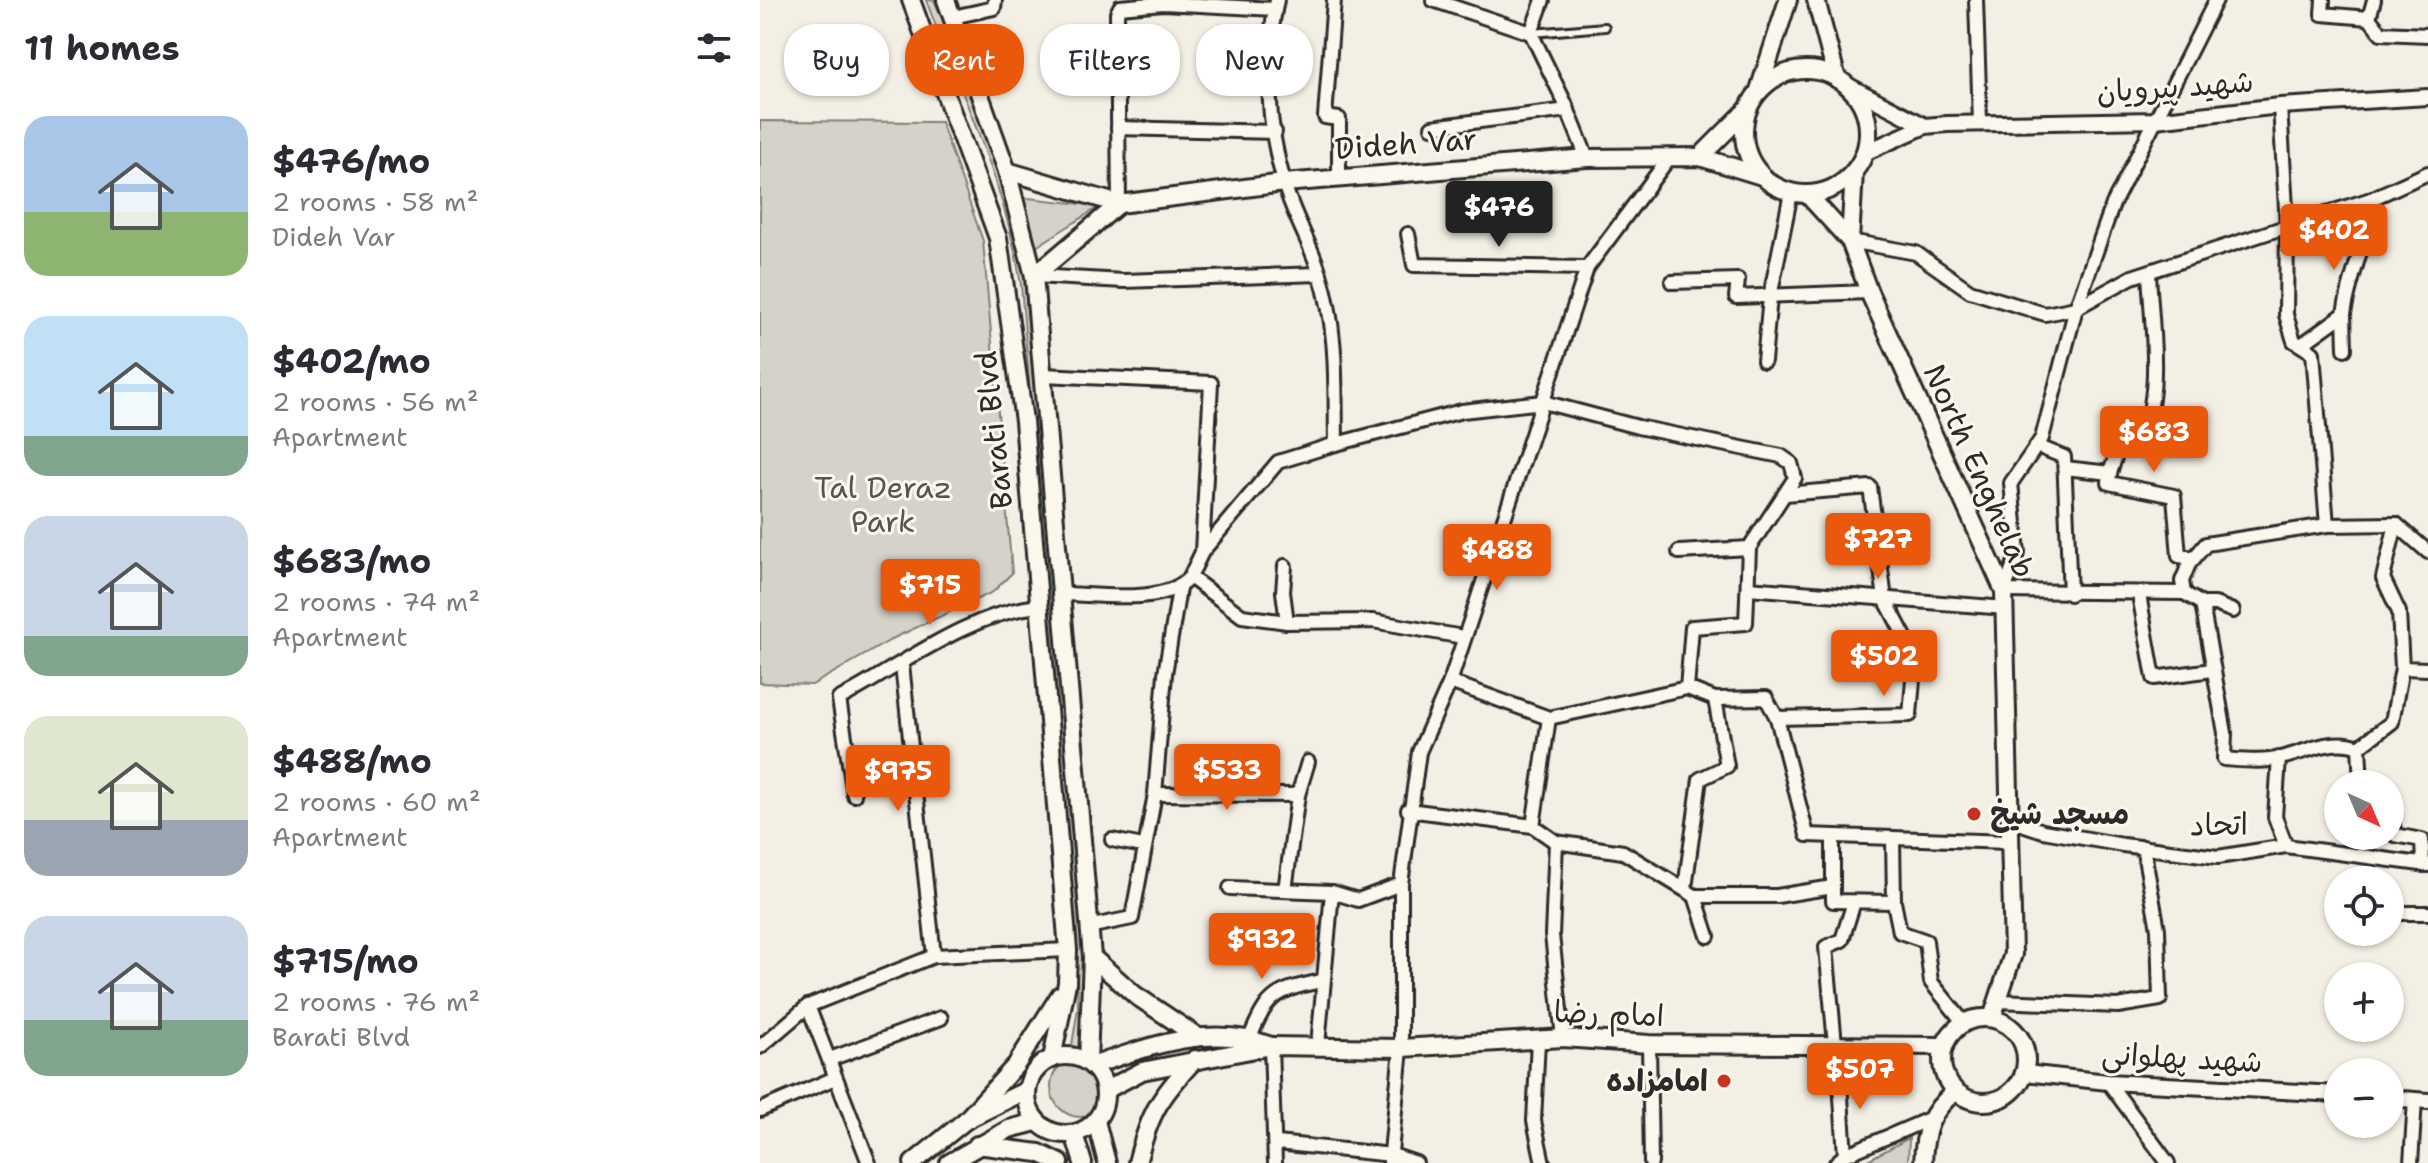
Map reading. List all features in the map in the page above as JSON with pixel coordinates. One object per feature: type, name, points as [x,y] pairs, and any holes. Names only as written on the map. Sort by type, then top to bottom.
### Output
[{"type":"main road","name":"Barati Blvd","points":[[911,0],[998,238],[1024,421],[1068,950],[1067,983],[1052,1059]]},
{"type":"main road","name":"Barati Blvd","points":[[946,0],[1007,171],[1034,276],[1092,957],[1090,1064]]},
{"type":"main road","points":[[1700,157],[1749,109],[1758,93],[1788,0]]},
{"type":"main road","points":[[1799,194],[1841,184],[1854,172],[1864,153],[1868,135],[1866,117],[1859,100],[1842,82],[1816,0]]},
{"type":"main road","points":[[1758,93],[1771,81],[1804,70],[1842,82]]},
{"type":"main road","points":[[1749,109],[1745,145],[1762,176],[1799,194],[1850,241]]},
{"type":"main road","name":"Dideh Var","points":[[1119,204],[1339,177],[1587,158],[1700,157],[1762,176]]},
{"type":"main road","points":[[1007,171],[1119,204]]},
{"type":"main road","points":[[1850,241],[1854,172]]},
{"type":"main road","points":[[1034,276],[1119,204]]},
{"type":"main road","name":"North Enghelab","points":[[1850,241],[1869,292],[2005,599],[2013,821],[2008,842],[2013,954],[1992,1018]]},
{"type":"main road","points":[[1092,957],[1135,995],[1198,1037]]},
{"type":"main road","points":[[913,1163],[966,1120],[1016,1065],[1067,983]]},
{"type":"main road","points":[[1992,1018],[2013,1027],[2020,1037],[2026,1050],[2025,1073],[2016,1089],[1991,1103],[1976,1102],[1955,1092],[1943,1069],[1944,1046],[1964,1023],[1992,1018]]},
{"type":"main road","name":"امام رضا","points":[[1090,1064],[1142,1048],[1198,1037],[1250,1038],[1271,1046]]},
{"type":"main road","name":"امام رضا","points":[[1106,1090],[1142,1071],[1195,1059],[1243,1054],[1271,1046],[1401,1048],[1563,1038],[1649,1044],[1944,1046]]},
{"type":"main road","points":[[1067,1056],[1090,1064],[1106,1090],[1103,1112],[1096,1121],[1074,1134],[1055,1134],[1036,1122],[1029,1107],[1027,1090],[1037,1070],[1052,1059],[1067,1056]]},
{"type":"main road","points":[[1137,1163],[1148,1120],[1158,1100],[1195,1059]]},
{"type":"main road","points":[[966,1120],[1027,1090]]},
{"type":"main road","points":[[1923,1163],[1924,1137],[1929,1119],[1955,1092]]},
{"type":"main road","points":[[1096,1121],[1107,1163]]},
{"type":"main road","points":[[949,1163],[1009,1129],[1036,1122]]},
{"type":"main road","points":[[1074,1134],[1083,1163]]},
{"type":"main road","points":[[976,1145],[1039,1153],[1060,1163]]},
{"type":"street","points":[[953,17],[994,8],[995,0]]},
{"type":"street","points":[[1334,0],[1325,117],[1339,119],[1339,177]]},
{"type":"street","points":[[1433,0],[1531,33]]},
{"type":"street","points":[[1543,0],[1531,33],[1587,158]]},
{"type":"street","points":[[1976,0],[1980,123]]},
{"type":"street","points":[[2005,599],[2018,553],[2011,483],[2042,438],[2076,308],[2113,204],[2216,0]]},
{"type":"street","points":[[2323,0],[2322,14],[2369,18],[2381,33],[2428,35]]},
{"type":"street","points":[[2369,18],[2374,0]]},
{"type":"street","points":[[1119,204],[1117,13],[1127,6],[1163,2],[1276,4],[1267,60],[1275,132],[1284,183],[1320,274],[1334,334],[1336,444]]},
{"type":"street","points":[[1842,82],[1925,126]]},
{"type":"street","name":"شهید پیرویان","points":[[1925,126],[2155,120],[2280,106],[2425,99]]},
{"type":"street","points":[[2280,106],[2287,226],[2286,315],[2294,341],[2313,353],[2327,525]]},
{"type":"street","points":[[1432,127],[1568,110]]},
{"type":"street","points":[[1864,153],[1925,126]]},
{"type":"street","points":[[1118,128],[1275,132]]},
{"type":"street","points":[[1391,1159],[1401,1048],[1401,884],[1408,810],[1419,752],[1450,682],[1587,268],[1669,158]]},
{"type":"street","points":[[1850,241],[1916,253],[1970,291],[2045,314],[2076,308],[2132,277],[2371,199],[2428,173]]},
{"type":"street","points":[[1764,361],[1770,297],[1799,194]]},
{"type":"street","points":[[2345,349],[2344,314],[2371,199]]},
{"type":"street","points":[[1408,234],[1414,265],[1587,268]]},
{"type":"street","points":[[2149,272],[2153,382],[2147,418],[2139,443],[2121,440],[2109,483],[2174,496],[2179,556],[2194,558]]},
{"type":"street","points":[[1034,276],[1124,281],[1320,274]]},
{"type":"street","points":[[1672,282],[1738,280],[1736,297],[1869,292]]},
{"type":"street","points":[[2301,345],[2344,314]]},
{"type":"street","points":[[1043,375],[1211,383],[1202,552]]},
{"type":"street","points":[[1059,594],[1160,595],[1179,589],[1190,577],[1202,552],[1278,462],[1462,411],[1543,402],[1638,427],[1781,456],[1791,463],[1795,478],[1749,548],[1746,623],[1692,627],[1687,688]]},
{"type":"street","points":[[2037,446],[2064,457],[2070,594]]},
{"type":"street","points":[[2065,468],[2110,473]]},
{"type":"street","points":[[1777,718],[1910,715],[1915,656],[1885,599],[1870,487],[1785,494]]},
{"type":"street","points":[[2359,747],[2392,722],[2402,668],[2399,612],[2383,578],[2396,524]]},
{"type":"street","points":[[2184,593],[2182,581],[2194,558],[2206,544],[2327,525],[2396,524],[2428,552]]},
{"type":"street","points":[[1679,552],[1749,548]]},
{"type":"street","points":[[1285,566],[1283,592],[1287,622]]},
{"type":"street","points":[[1190,577],[1242,616],[1287,622],[1373,621],[1463,637]]},
{"type":"street","points":[[1748,588],[1885,599],[2005,599],[2070,594],[2184,593],[2202,604],[2215,604],[2233,611]]},
{"type":"street","points":[[1088,927],[1132,918],[1155,794],[1165,674],[1179,589]]},
{"type":"street","points":[[2139,595],[2154,678],[2212,670]]},
{"type":"street","points":[[2202,604],[2225,733],[2224,759],[2279,758],[2303,749],[2351,743],[2359,747]]},
{"type":"street","points":[[854,795],[839,699],[926,649],[1011,609],[1039,606]]},
{"type":"street","points":[[902,665],[934,956]]},
{"type":"street","points":[[2402,668],[2428,669]]},
{"type":"street","points":[[1450,682],[1549,718],[1687,688],[1715,699],[1766,698],[1777,718],[1807,835],[2008,842]]},
{"type":"street","points":[[1708,936],[1690,892],[1700,779],[1727,766],[1715,699]]},
{"type":"street","points":[[1533,826],[1549,718]]},
{"type":"street","points":[[2359,747],[2360,770]]},
{"type":"street","points":[[2279,758],[2275,817],[2286,846]]},
{"type":"street","points":[[1285,890],[1298,795],[1308,762]]},
{"type":"street","points":[[1155,794],[1298,795]]},
{"type":"street","points":[[1408,810],[1533,826],[1556,842],[1623,852],[1690,892],[1777,896],[1833,887]]},
{"type":"street","name":"اتحاد","points":[[2013,821],[2043,831],[2218,857],[2286,846],[2426,865]]},
{"type":"street","points":[[2404,836],[2425,840],[2426,865]]},
{"type":"street","points":[[1833,837],[1833,901],[1894,902]]},
{"type":"street","points":[[1893,838],[1894,902],[1900,932],[1926,941],[1931,982],[1964,1023]]},
{"type":"street","points":[[1112,840],[1143,846]]},
{"type":"street","points":[[1556,842],[1552,935],[1563,1038]]},
{"type":"street","points":[[1998,1001],[2118,1006],[2160,999],[2158,929],[2143,847]]},
{"type":"street","points":[[1230,888],[1332,892],[1358,900],[1401,884]]},
{"type":"street","points":[[1318,1045],[1321,981],[1332,892]]},
{"type":"street","points":[[1835,1044],[1826,947],[1842,940],[1854,902]]},
{"type":"street","points":[[2404,913],[2428,913]]},
{"type":"street","points":[[760,1047],[808,1006],[934,956],[1068,950]]},
{"type":"street","points":[[1250,1038],[1262,1008],[1275,993],[1321,981]]},
{"type":"street","points":[[808,1006],[869,1163]]},
{"type":"street","points":[[830,1059],[941,1018]]},
{"type":"street","points":[[1538,1040],[1534,1121],[1543,1163]]},
{"type":"street","points":[[1649,1044],[1651,1163]]},
{"type":"street","points":[[1271,1046],[1277,1143],[1275,1163]]},
{"type":"street","points":[[1839,1068],[1840,1159],[1929,1119]]},
{"type":"street","name":"شهید پهلوانی","points":[[2025,1073],[2108,1082],[2324,1093]]},
{"type":"street","points":[[760,1110],[835,1078]]},
{"type":"street","points":[[2108,1082],[2168,1163]]},
{"type":"street","points":[[2411,1163],[2422,1101]]},
{"type":"street","points":[[1277,1143],[1416,1163]]},
{"type":"lane","points":[[1531,33],[1605,27]]},
{"type":"green space","points":[[926,0],[934,0],[945,24],[935,24]]},
{"type":"green space","points":[[964,96],[976,96],[989,125],[1021,243],[1085,958],[1081,1050],[1072,1045],[1078,1008],[1076,939],[1021,285],[1005,211]]},
{"type":"green space","name":"Tal Deraz Park","points":[[760,121],[941,122],[983,241],[1012,573],[993,592],[896,637],[812,685],[760,683]]},
{"type":"green space","points":[[1019,197],[1100,206],[1033,249]]},
{"type":"green space","points":[[1081,1057],[1092,1059],[1102,1066],[1109,1076],[1109,1098],[1102,1108],[1092,1115],[1081,1117],[1070,1115],[1060,1108],[1053,1098],[1051,1087],[1053,1076],[1060,1066],[1070,1059]]},
{"type":"green space","points":[[1909,1138],[1908,1163],[1862,1163]]},
{"type":"place","name":"مسجد شیخ","points":[[1974,814]]},
{"type":"place","name":"امامزاده","points":[[1724,1081]]}]
